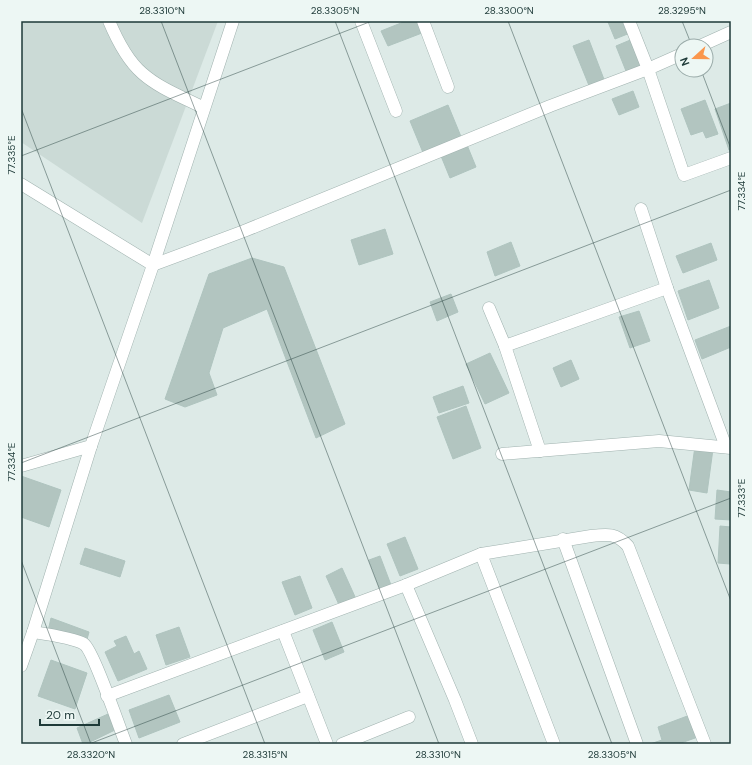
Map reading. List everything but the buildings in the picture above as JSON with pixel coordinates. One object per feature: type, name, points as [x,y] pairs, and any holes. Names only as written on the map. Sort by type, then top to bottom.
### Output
[{"type":"street","points":[[109,21],[123,50],[142,73],[163,88],[204,108]]},
{"type":"street","points":[[21,666],[91,446],[153,265],[233,21]]},
{"type":"street","points":[[361,21],[396,111]]},
{"type":"street","points":[[423,21],[448,87]]},
{"type":"street","points":[[629,21],[648,69],[684,175],[731,158]]},
{"type":"street","points":[[714,40],[731,32]]},
{"type":"street","points":[[153,265],[244,231],[550,106],[648,69],[674,58]]},
{"type":"street","points":[[21,184],[153,265]]},
{"type":"street","points":[[502,454],[659,441],[728,448],[667,288],[642,209]]},
{"type":"street","points":[[505,346],[667,288]]},
{"type":"street","points":[[489,308],[505,346],[540,451]]},
{"type":"street","points":[[21,466],[91,446]]},
{"type":"street","points":[[107,696],[406,585],[481,554],[609,534],[617,536],[628,546],[705,744]]},
{"type":"street","points":[[563,540],[637,744]]},
{"type":"street","points":[[481,554],[554,744]]},
{"type":"street","points":[[406,585],[472,744]]},
{"type":"street","points":[[283,631],[327,744]]},
{"type":"street","points":[[33,632],[77,641],[85,645],[92,657],[126,744]]},
{"type":"street","points":[[186,743],[308,696]]},
{"type":"street","points":[[342,744],[409,717]]},
{"type":"shaded area","points":[[21,21],[218,21],[142,223],[21,142]]}]
